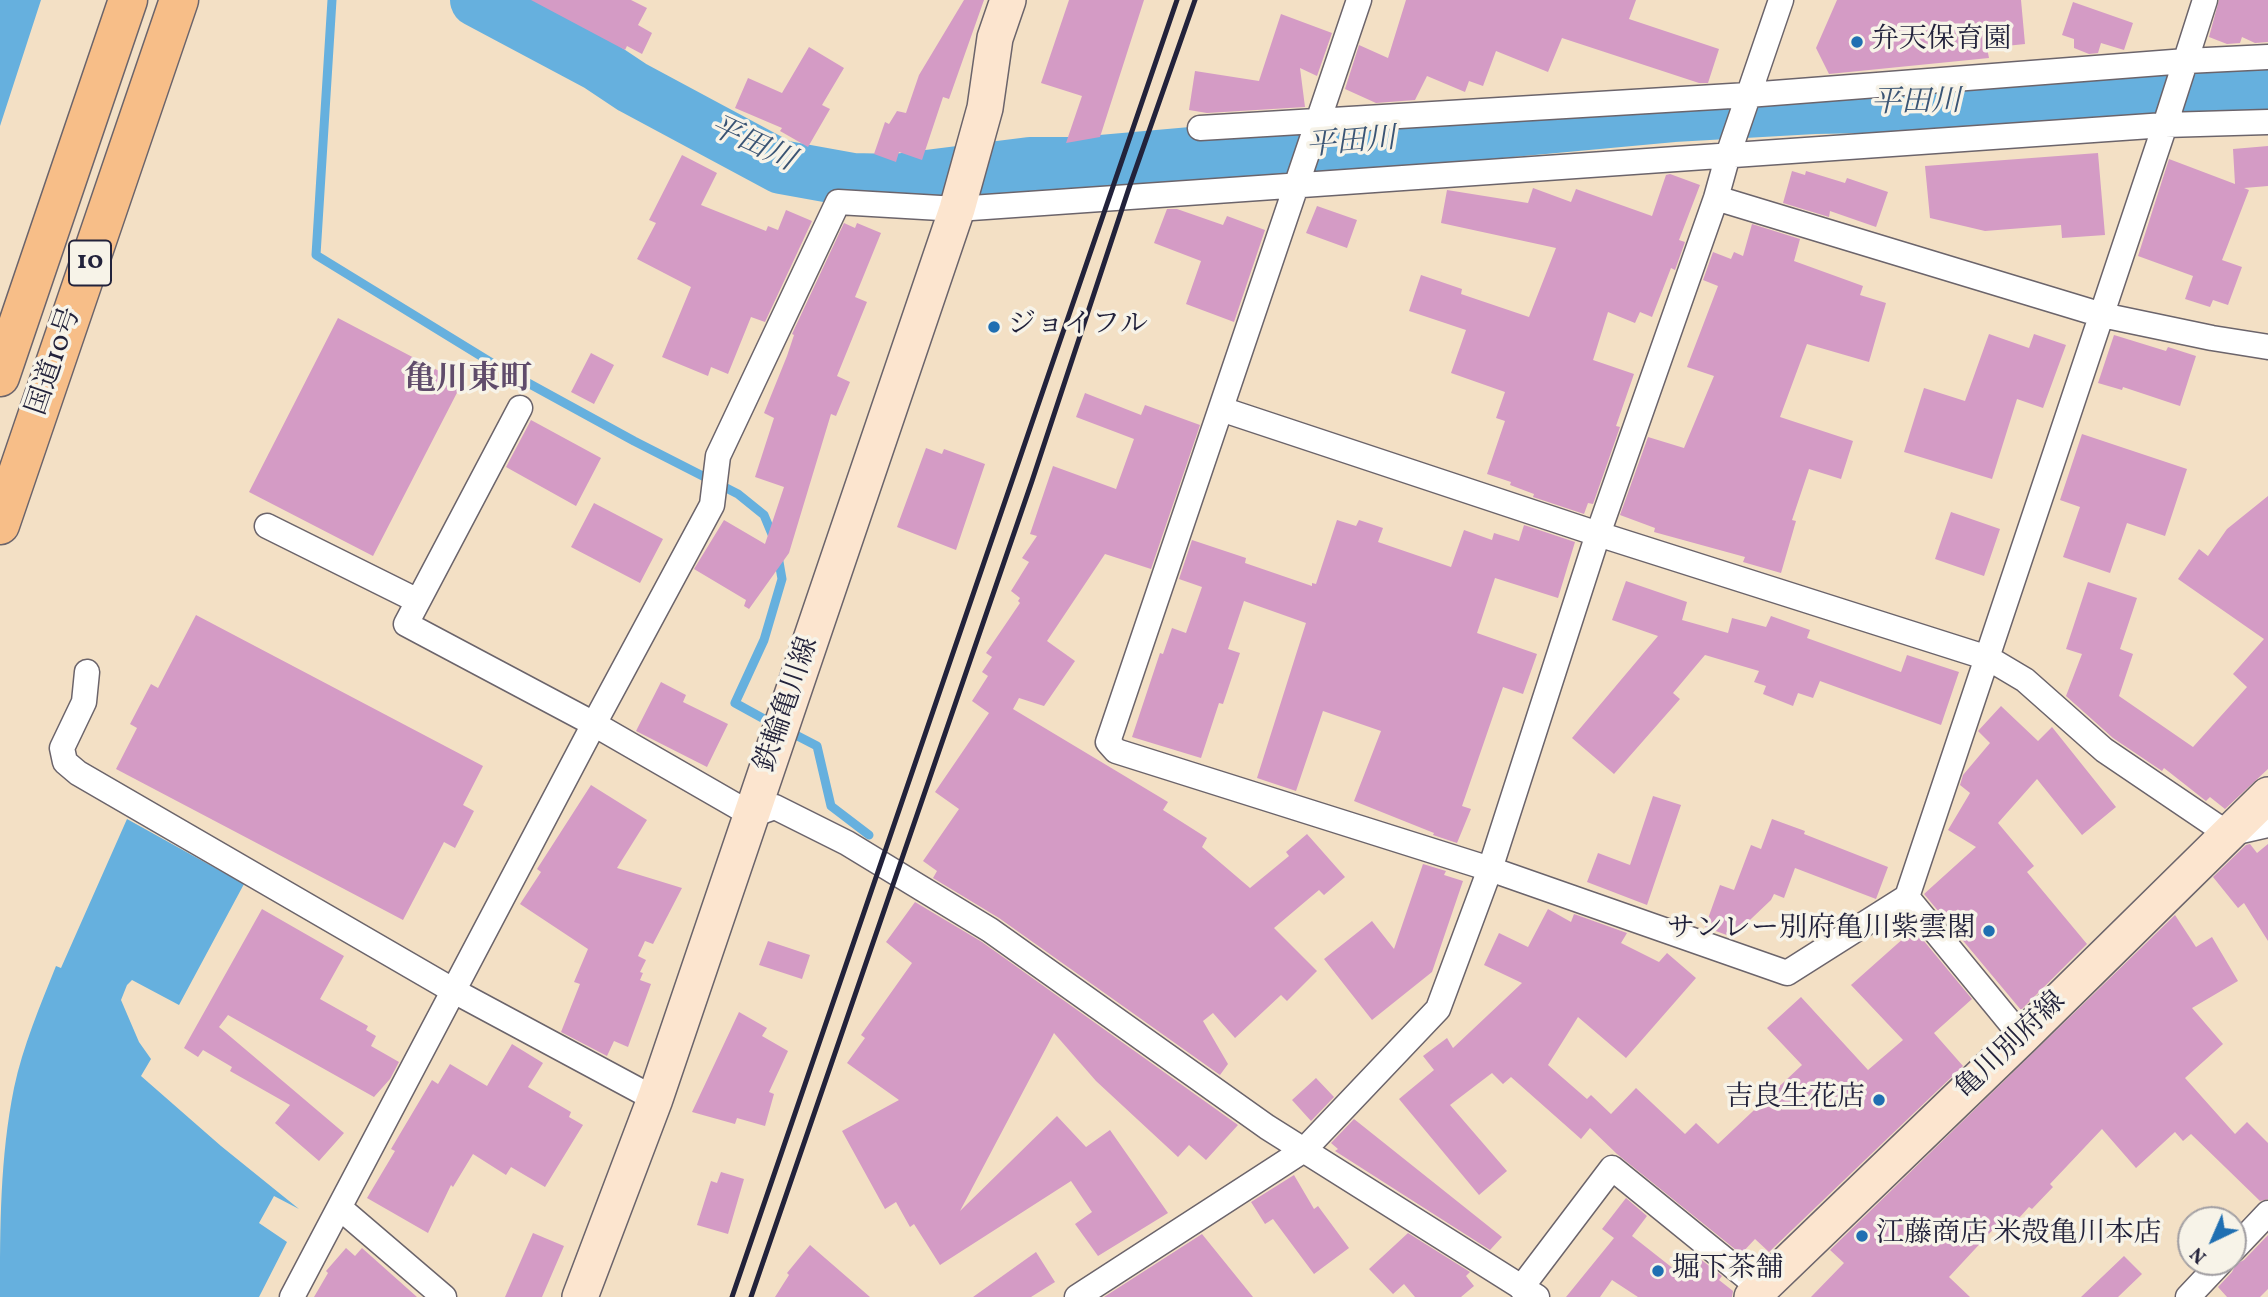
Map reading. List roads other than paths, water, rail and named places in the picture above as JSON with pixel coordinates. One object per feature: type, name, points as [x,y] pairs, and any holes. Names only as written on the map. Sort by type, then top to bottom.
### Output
[{"type":"highway","name":"国道10号","points":[[0,377],[128,0]]},
{"type":"highway","name":"国道10号","points":[[0,525],[179,0]]},
{"type":"main road","name":"鉄輪亀川線","points":[[580,1297],[655,1099],[959,203],[985,108],[995,38],[1008,0]]},
{"type":"main road","name":"鉄輪亀川線","points":[[985,108],[1017,47],[1034,0]]},
{"type":"main road","name":"亀川別府線","points":[[1756,1293],[2268,795]]},
{"type":"street","points":[[1359,0],[1108,742],[1115,751],[1490,870],[1787,973],[1907,897],[2186,61],[2199,2]]},
{"type":"street","points":[[1077,1297],[1304,1150],[1438,1009],[1490,870],[1598,534],[1716,198],[1781,0]]},
{"type":"street","points":[[1200,128],[1748,95],[2268,57]]},
{"type":"street","points":[[292,1297],[712,505],[718,456],[838,202],[959,203],[1296,184],[2165,125],[2268,122]]},
{"type":"street","points":[[1716,198],[2102,315],[2268,347]]},
{"type":"street","points":[[520,408],[406,624],[594,724],[752,815],[775,807],[847,843],[896,872],[990,930],[1266,1127],[1529,1292],[1612,1168],[1756,1293]]},
{"type":"street","points":[[1221,409],[1598,534],[1988,658],[2025,680],[2104,750],[2228,834],[2268,825]]},
{"type":"street","points":[[267,526],[418,601]]},
{"type":"street","points":[[87,672],[84,702],[62,748],[65,762],[78,773],[454,991],[655,1099]]},
{"type":"street","points":[[1907,897],[2022,1037]]},
{"type":"street","points":[[340,1208],[444,1297]]},
{"type":"street","points":[[2247,1235],[2268,1213]]},
{"type":"street","points":[[2188,1297],[2208,1276]]},
{"type":"water","points":[[0,0],[41,0],[0,126]]},
{"type":"water","points":[[127,819],[244,884],[179,1005],[132,980],[121,1000],[139,1042],[151,1059],[141,1076],[299,1209],[274,1196],[259,1223],[287,1242],[259,1297],[0,1297],[3,1166],[9,1114],[18,1072],[32,1026],[56,966],[61,968]]},
{"type":"waterway","points":[[332,0],[316,255],[497,366],[738,494],[764,515],[774,539]]},
{"type":"waterway","name":"平田川","points":[[477,0],[781,167],[853,180],[895,181],[1030,164],[1079,164],[1215,152],[1251,154],[1673,115],[1814,107],[2095,102],[2268,90]]},
{"type":"waterway","points":[[775,725],[735,703],[764,640],[782,579],[778,556]]},
{"type":"waterway","points":[[788,731],[817,746],[831,806],[869,835]]},
{"type":"railway","points":[[732,1297],[1177,0]]},
{"type":"railway","points":[[751,1297],[1195,0]]},
{"type":"place","name":"弁天保育園","points":[[1857,42]]},
{"type":"place","name":"ジョイフル","points":[[994,327]]},
{"type":"place","name":"サンレー別府亀川紫雲閣","points":[[1989,931]]},
{"type":"place","name":"吉良生花店","points":[[1879,1100]]},
{"type":"place","name":"江藤商店 米殻亀川本店","points":[[1862,1236]]},
{"type":"place","name":"堀下茶舗","points":[[1658,1271]]},
{"type":"district","name":"亀川東町","points":[[468,382]]}]
